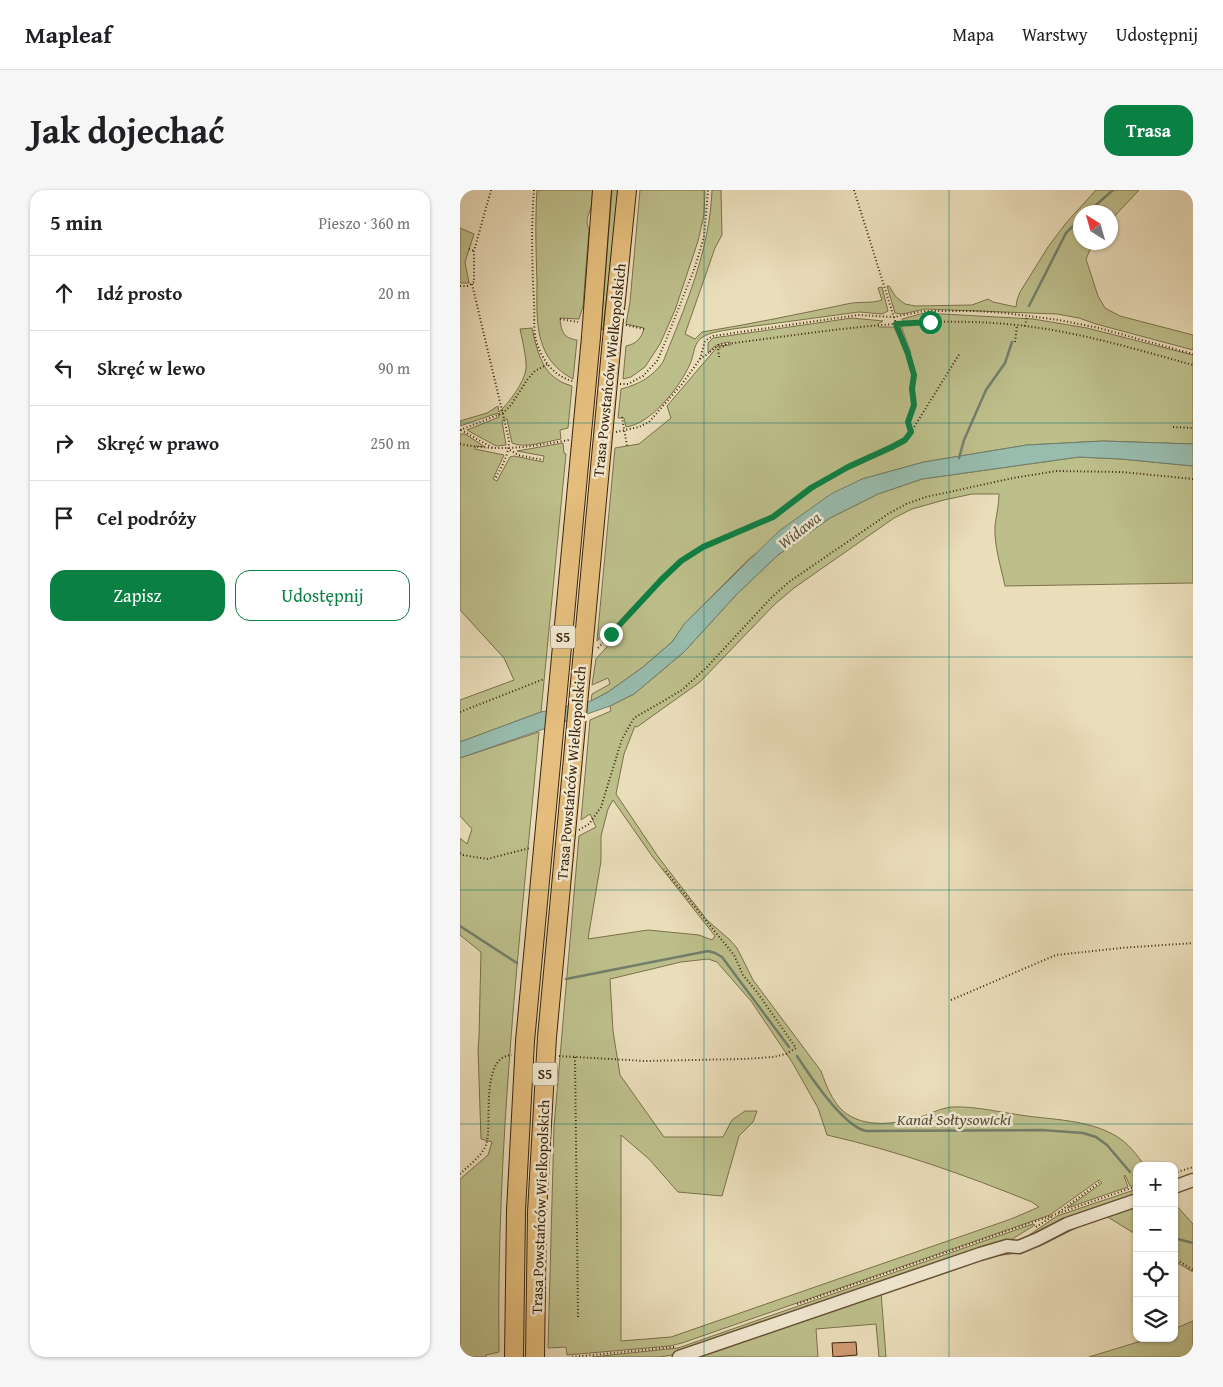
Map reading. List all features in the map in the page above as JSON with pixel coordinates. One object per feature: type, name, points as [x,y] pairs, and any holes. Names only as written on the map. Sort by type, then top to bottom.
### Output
[{"type":"highway","name":"Trasa Powstańców Wielkopolskich","points":[[514,1357],[516,1211],[525,1041],[591,337],[602,190]]},
{"type":"highway","name":"Trasa Powstańców Wielkopolskich","points":[[535,1357],[537,1212],[546,1037],[627,190]]},
{"type":"lane","points":[[1178,1186],[1193,1180]]},
{"type":"lane","points":[[680,1351],[980,1254],[1007,1246],[1019,1246],[1038,1239],[1067,1224],[1133,1201]]},
{"type":"path","points":[[492,190],[474,251],[474,282],[472,284],[503,414],[509,449],[495,479]]},
{"type":"path","points":[[854,190],[914,375],[912,389],[914,405],[908,422],[911,432]]},
{"type":"path","points":[[469,249],[474,251]]},
{"type":"path","points":[[460,286],[472,284]]},
{"type":"path","points":[[700,359],[705,341],[713,336],[858,315],[894,317],[924,311],[947,310],[1005,313],[1059,320],[1099,328],[1193,354]]},
{"type":"path","points":[[1025,326],[1027,316]]},
{"type":"path","points":[[560,320],[578,322]]},
{"type":"path","points":[[649,422],[682,384],[700,359],[716,346],[896,324],[930,322],[1025,326],[1106,341],[1193,365]]},
{"type":"path","points":[[626,325],[644,329]]},
{"type":"path","points":[[1015,342],[1017,325]]},
{"type":"path","points":[[719,357],[718,348],[726,344]]},
{"type":"path","points":[[596,649],[681,561],[703,547],[773,517],[811,488],[848,467],[905,440],[960,354]]},
{"type":"path","points":[[460,430],[503,414],[527,380],[548,364]]},
{"type":"path","points":[[622,418],[627,446]]},
{"type":"path","points":[[1173,427],[1193,428]]},
{"type":"path","points":[[460,430],[495,449],[460,444]]},
{"type":"path","points":[[509,449],[518,455],[543,460]]},
{"type":"path","points":[[579,830],[589,824],[601,807],[622,739],[634,718],[682,690],[707,668],[770,598],[811,566],[888,514],[906,504],[926,498],[1013,478],[1057,471],[1122,472],[1193,478]]},
{"type":"path","points":[[460,712],[544,679]]},
{"type":"path","points":[[460,853],[463,856],[487,859],[528,848]]},
{"type":"path","points":[[578,1317],[575,1056],[645,1061],[743,1059],[773,1057],[786,1054],[796,1048],[757,992],[742,975],[734,955],[664,869]]},
{"type":"path","points":[[951,1000],[1056,955],[1193,943]]},
{"type":"path","points":[[460,1174],[478,1158]]},
{"type":"path","points":[[1178,1172],[1193,1167]]},
{"type":"path","points":[[1034,1228],[1100,1182]]},
{"type":"path","points":[[797,1304],[1133,1187]]},
{"type":"path","points":[[1178,1261],[1193,1270]]},
{"type":"path","points":[[572,1357],[664,1348],[680,1351]]},
{"type":"path","points":[[1190,1357],[1193,1352]]},
{"type":"green space","points":[[537,190],[593,190],[592,204],[587,219],[589,229],[583,306],[579,319],[560,318],[561,327],[566,336],[577,340],[573,379],[551,361],[542,345],[538,327]]},
{"type":"green space","points":[[612,190],[619,190],[603,329],[601,330]]},
{"type":"green space","points":[[640,190],[705,190],[704,215],[698,241],[675,310],[660,344],[645,367],[631,377],[623,379],[626,346],[638,340],[644,328],[626,324],[630,302]]},
{"type":"green space","points":[[712,190],[721,190],[722,235],[715,248],[685,334],[695,339],[702,332],[851,303],[878,301],[882,300],[878,288],[882,287],[888,311],[882,314],[859,312],[733,329],[707,335],[698,342],[685,373],[664,403],[645,419],[626,427],[624,418],[618,418],[621,389],[645,379],[663,362],[695,278],[707,234]]},
{"type":"green space","points":[[1096,190],[1139,190],[1118,212],[1118,205],[1082,205]]},
{"type":"green space","points":[[1073,215],[1073,250],[1090,250],[1086,259],[1098,296],[1105,308],[1120,316],[1193,335],[1193,350],[1079,318],[1057,314],[925,309],[902,314],[895,313],[887,286],[905,304],[915,306],[972,305],[988,299],[993,302],[1016,307],[1020,292],[1048,247]]},
{"type":"green space","points":[[460,228],[474,234],[465,262],[469,283],[460,283]]},
{"type":"green space","points":[[924,313],[1033,319],[1087,328],[1193,355],[1193,444],[1103,441],[1027,445],[924,462],[862,479],[750,558],[685,623],[672,642],[643,667],[608,692],[591,701],[592,694],[610,684],[608,678],[592,685],[596,659],[615,638],[607,630],[597,641],[615,448],[639,444],[671,418],[667,406],[718,346],[731,345],[730,342],[720,344],[708,353],[708,343],[713,338],[852,318],[883,321],[878,324],[879,327],[894,327],[907,355],[911,353],[901,326],[911,324],[911,322],[903,321],[902,319]]},
{"type":"green space","points":[[532,328],[543,364],[554,377],[572,386],[568,428],[560,430],[561,439],[529,445],[517,445],[512,443],[507,419],[504,419],[502,421],[506,445],[496,446],[467,430],[499,417],[498,413],[460,426],[460,421],[487,413],[498,406],[499,412],[511,398],[519,386],[526,369],[520,329]]},
{"type":"green space","points":[[460,434],[465,434],[485,447],[476,446],[475,449],[504,455],[493,479],[497,481],[510,457],[514,456],[543,462],[544,456],[517,451],[563,443],[564,453],[566,454],[541,712],[460,742],[460,700],[514,680],[504,658],[460,610]]},
{"type":"green space","points":[[1079,457],[1193,466],[1193,583],[1005,586],[995,534],[999,494],[972,494],[912,509],[894,518],[794,588],[774,605],[700,682],[637,727],[635,726],[624,754],[616,794],[659,858],[707,920],[737,948],[753,980],[821,1071],[833,1098],[843,1111],[861,1121],[891,1123],[901,1122],[952,1107],[978,1108],[1093,1126],[1116,1136],[1132,1150],[1142,1162],[1133,1162],[1133,1186],[1130,1186],[1125,1175],[1128,1187],[1067,1208],[1102,1183],[1099,1180],[1050,1215],[682,1343],[670,1346],[567,1355],[566,1347],[548,1348],[554,1127],[579,836],[596,827],[590,814],[581,820],[590,720],[611,711],[610,706],[634,694],[684,652],[737,594],[778,555],[830,518],[878,494],[922,479]],"holes":[[[613,800],[652,856],[715,936],[712,940],[699,935],[648,930],[588,939],[601,861],[601,836],[608,809]],[[708,959],[717,962],[751,1001],[792,1062],[818,1108],[827,1135],[880,1148],[931,1164],[1007,1192],[1032,1202],[1039,1207],[1011,1219],[671,1337],[621,1341],[621,1135],[649,1159],[678,1192],[722,1196],[739,1136],[753,1122],[757,1111],[745,1111],[732,1120],[723,1137],[664,1137],[620,1075],[613,1031],[610,979],[681,962]]]},
{"type":"green space","points":[[539,732],[517,964],[505,1119],[501,1196],[499,1352],[486,1355],[486,1357],[460,1357],[460,1179],[488,1155],[492,1142],[481,1139],[478,1049],[481,952],[460,935],[460,838],[467,844],[472,829],[460,816],[460,758]]},
{"type":"green space","points":[[1133,1190],[1133,1199],[1019,1242],[1057,1216]]},
{"type":"green space","points":[[1133,1203],[1133,1233],[1106,1216],[1080,1226],[1040,1246],[1011,1254],[993,1256],[881,1292],[886,1357],[879,1357],[876,1324],[816,1329],[818,1357],[689,1357]]},
{"type":"green space","points":[[1178,1207],[1193,1224],[1193,1272],[1178,1263]]},
{"type":"green space","points":[[1033,1224],[1035,1225],[1009,1241],[689,1352],[660,1357],[592,1357],[678,1348]]},
{"type":"green space","points":[[1193,1321],[1193,1357],[1089,1357],[1138,1342],[1178,1342],[1178,1327]]},
{"type":"water","name":"Widawa","points":[[1103,441],[1193,444],[1193,466],[1079,457],[922,479],[878,494],[830,518],[778,555],[737,594],[684,652],[634,694],[610,706],[460,758],[460,742],[541,712],[591,701],[608,692],[643,667],[672,642],[685,623],[779,531],[831,494],[862,479],[924,462],[1027,445]]},
{"type":"building","points":[[856,1342],[857,1355],[833,1357],[832,1343]]},
{"type":"waterway","points":[[1096,205],[1113,190]]},
{"type":"waterway","points":[[1029,306],[1066,233],[1073,226]]},
{"type":"waterway","points":[[959,458],[964,440],[986,390],[1005,363],[1012,342]]},
{"type":"waterway","name":"Kanał Sołtysowicki","points":[[460,926],[517,963]]},
{"type":"waterway","name":"Kanał Sołtysowicki","points":[[566,979],[708,951],[715,953],[722,957],[789,1047]]},
{"type":"waterway","name":"Kanał Sołtysowicki","points":[[797,1056],[818,1087],[837,1110],[847,1120],[866,1131],[1042,1130],[1083,1133],[1096,1137],[1107,1145],[1130,1172]]},
{"type":"waterway","name":"Kanał Sołtysowicki","points":[[1178,1239],[1193,1243]]},
{"type":"route","points":[[611,634],[681,561],[703,547],[773,517],[811,488],[848,467],[905,440],[911,432],[908,422],[914,405],[912,389],[914,375],[896,324],[930,322]]}]
